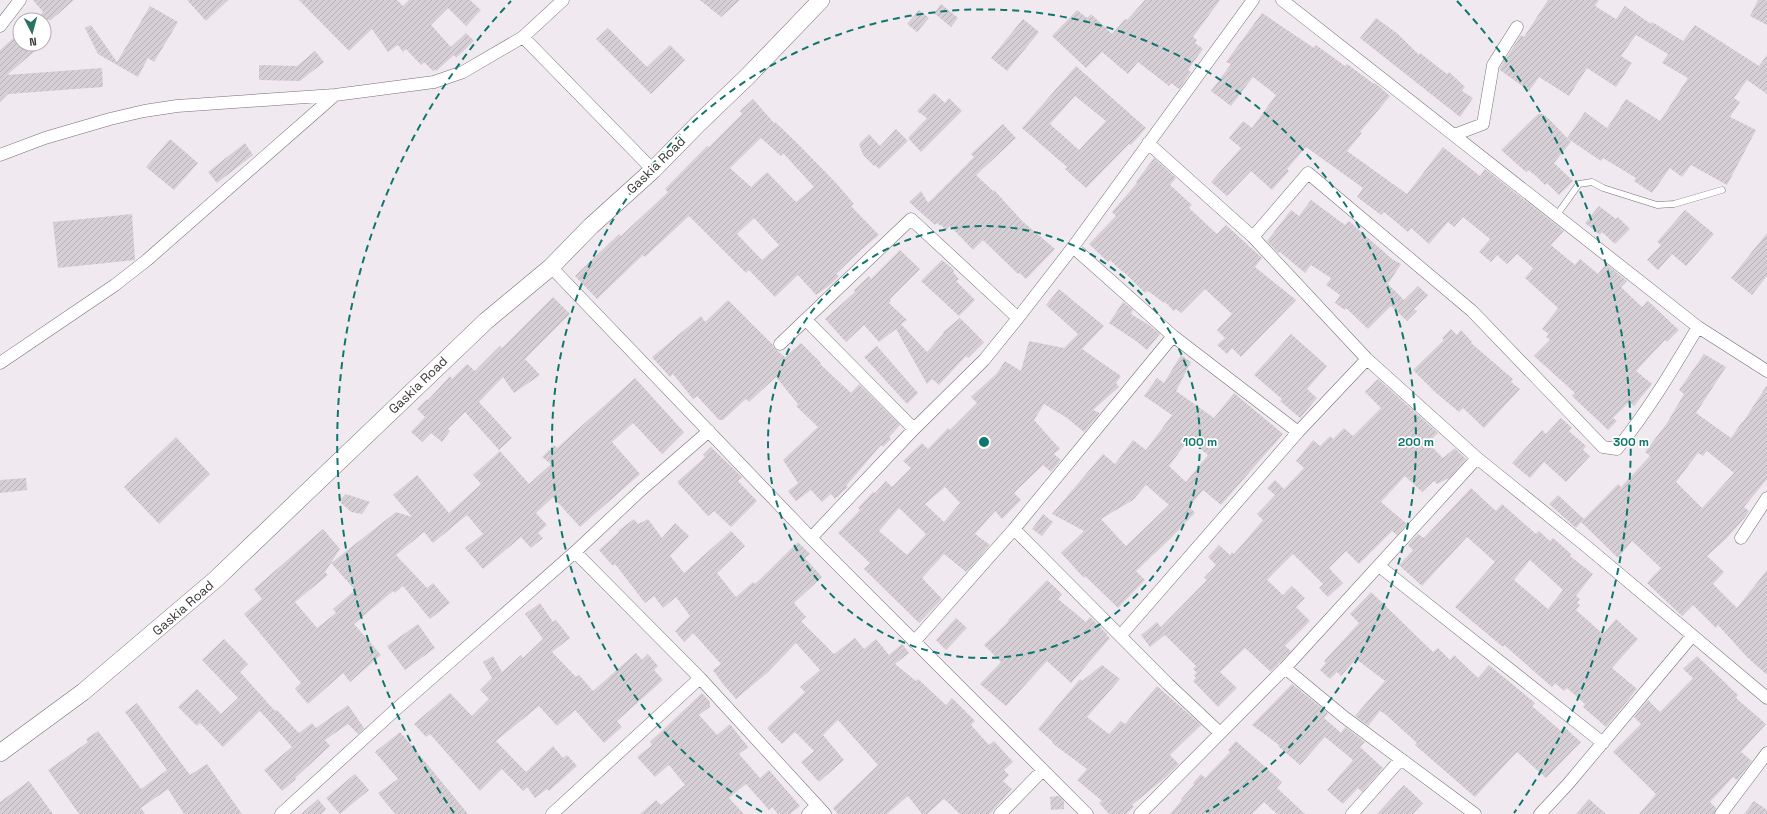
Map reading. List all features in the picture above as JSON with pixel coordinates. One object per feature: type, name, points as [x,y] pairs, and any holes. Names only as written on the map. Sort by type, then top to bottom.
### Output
[{"type":"main road","name":"Gaskia Road","points":[[0,752],[83,692],[216,579],[486,321],[551,267],[591,226],[653,170],[698,123],[748,76],[821,0]]},
{"type":"street","points":[[0,26],[20,0]]},
{"type":"street","points":[[0,155],[45,138],[110,119],[144,111],[177,106],[335,95],[434,82],[463,72],[524,37],[563,0]]},
{"type":"street","points":[[811,538],[914,429],[984,360],[1073,247],[1253,0]]},
{"type":"street","points":[[1282,0],[1698,327],[1767,371]]},
{"type":"street","points":[[1454,135],[1483,124],[1493,65],[1517,26]]},
{"type":"street","points":[[524,37],[653,170]]},
{"type":"street","points":[[0,363],[115,285],[142,264],[335,95]]},
{"type":"street","points":[[1148,143],[1253,237],[1368,359],[1477,458],[1586,546],[1767,698]]},
{"type":"street","points":[[1253,237],[1308,173],[1472,311],[1603,447],[1617,449],[1629,434],[1661,389],[1698,327]]},
{"type":"street","points":[[780,344],[911,219],[1018,318]]},
{"type":"street","points":[[1073,247],[1173,336],[1298,432]]},
{"type":"street","points":[[551,267],[811,538],[1087,814]]},
{"type":"street","points":[[806,320],[914,429]]},
{"type":"street","points":[[914,642],[1014,529],[1173,336]]},
{"type":"street","points":[[1121,635],[1298,432],[1368,359]]},
{"type":"street","points":[[281,814],[399,706],[575,552],[641,490],[709,431]]},
{"type":"street","points":[[1140,814],[1285,668],[1477,458]]},
{"type":"street","points":[[1740,538],[1767,498]]},
{"type":"street","points":[[1014,529],[1168,684],[1220,732]]},
{"type":"street","points":[[575,552],[700,678],[821,810],[808,814]]},
{"type":"street","points":[[1379,566],[1603,743]]},
{"type":"street","points":[[1540,814],[1603,743],[1692,636]]},
{"type":"street","points":[[1285,668],[1344,717],[1475,814]]},
{"type":"street","points":[[552,814],[700,678]]},
{"type":"street","points":[[1720,814],[1767,753]]},
{"type":"street","points":[[1352,814],[1402,759]]},
{"type":"street","points":[[1000,814],[1043,770]]},
{"type":"lane","points":[[1556,216],[1579,184],[1592,182],[1603,188],[1657,205],[1674,204],[1722,190]]},
{"type":"building","points":[[33,0],[74,0],[52,19],[52,12],[43,12]]},
{"type":"building","points":[[187,0],[228,0],[206,21]]},
{"type":"building","points":[[299,0],[397,0],[403,6],[409,0],[470,0],[481,10],[466,26],[448,8],[431,25],[451,47],[466,33],[474,41],[456,58],[454,55],[436,71],[435,69],[433,71],[424,62],[421,65],[406,49],[403,52],[398,45],[388,52],[372,29],[349,51]]},
{"type":"building","points":[[700,0],[740,0],[721,17]]},
{"type":"building","points":[[1145,0],[1220,0],[1193,37],[1197,40],[1195,43],[1203,49],[1188,70],[1191,72],[1179,89],[1171,83],[1169,86],[1138,62],[1128,74],[1102,52],[1086,68],[1052,36],[1077,10],[1087,18],[1091,14],[1112,34]]},
{"type":"building","points":[[1548,0],[1599,0],[1595,6],[1616,19],[1625,6],[1651,24],[1652,22],[1683,41],[1695,25],[1759,66],[1767,55],[1767,94],[1747,80],[1734,98],[1740,102],[1730,117],[1756,130],[1727,185],[1691,165],[1682,177],[1670,168],[1652,193],[1634,181],[1636,178],[1603,158],[1601,161],[1567,138],[1585,112],[1607,128],[1626,99],[1660,121],[1688,78],[1662,63],[1668,54],[1636,35],[1621,56],[1632,63],[1616,87],[1587,68],[1569,96],[1539,77],[1529,91],[1500,70],[1521,35],[1524,37]]},
{"type":"building","points":[[1758,0],[1767,0],[1767,25],[1750,16]]},
{"type":"building","points":[[941,4],[958,18],[951,27],[934,13]]},
{"type":"building","points":[[150,6],[178,22],[154,62],[148,58],[138,77],[98,54],[85,28],[91,25],[117,62]]},
{"type":"building","points":[[919,10],[929,18],[917,32],[907,24]]},
{"type":"building","points":[[1262,13],[1314,48],[1316,45],[1345,66],[1347,64],[1374,84],[1375,83],[1390,96],[1360,132],[1362,133],[1347,151],[1407,194],[1443,147],[1480,176],[1485,169],[1564,231],[1551,245],[1575,265],[1580,259],[1598,274],[1606,264],[1627,281],[1621,287],[1642,307],[1648,301],[1679,330],[1667,342],[1665,340],[1636,371],[1652,384],[1634,406],[1629,402],[1613,418],[1617,421],[1608,430],[1572,396],[1575,393],[1534,356],[1550,340],[1546,337],[1549,334],[1542,329],[1558,308],[1525,278],[1533,268],[1517,254],[1507,264],[1497,255],[1491,262],[1479,252],[1490,239],[1463,217],[1454,227],[1448,222],[1429,244],[1411,228],[1408,232],[1384,212],[1381,215],[1357,197],[1363,188],[1306,147],[1287,169],[1289,171],[1272,190],[1251,171],[1227,196],[1211,182],[1241,148],[1229,138],[1243,121],[1252,128],[1276,95],[1253,77],[1231,106],[1211,91],[1231,64],[1226,62]]},
{"type":"building","points":[[1376,18],[1398,34],[1419,55],[1420,53],[1447,74],[1449,72],[1465,87],[1462,91],[1473,98],[1460,117],[1360,38]]},
{"type":"building","points":[[1023,19],[1039,32],[1007,71],[991,58]]},
{"type":"building","points":[[608,28],[647,67],[670,45],[685,60],[651,94],[596,39]]},
{"type":"building","points":[[12,39],[12,52],[34,52],[7,75],[102,68],[103,87],[8,94],[0,102],[0,50]]},
{"type":"building","points":[[315,51],[324,62],[300,81],[259,80],[259,65],[297,66]]},
{"type":"building","points":[[1076,66],[1146,128],[1131,145],[1129,144],[1086,188],[1065,169],[1067,167],[1022,128]],"holes":[[[1075,96],[1106,121],[1079,150],[1050,124]]]},
{"type":"building","points":[[934,93],[945,103],[949,98],[962,111],[921,152],[908,138],[927,118],[917,111]]},
{"type":"building","points":[[753,99],[774,123],[775,122],[795,141],[837,184],[854,204],[851,206],[879,235],[836,274],[839,276],[830,285],[816,295],[798,275],[775,297],[749,270],[746,273],[689,216],[645,257],[643,255],[597,299],[575,276],[619,234],[621,236],[668,192],[665,189],[707,146],[709,147],[742,114],[740,111]],"holes":[[[761,138],[781,156],[783,153],[814,187],[796,202],[767,172],[751,187],[730,168]],[[754,218],[779,245],[762,260],[737,234]]]},
{"type":"building","points":[[1538,114],[1543,114],[1549,119],[1571,142],[1554,163],[1573,181],[1559,195],[1547,183],[1545,185],[1528,170],[1526,172],[1501,150]]},
{"type":"building","points":[[1003,124],[1016,138],[976,175],[993,191],[994,190],[1022,221],[1055,249],[1026,279],[1020,273],[1018,274],[983,240],[973,250],[950,226],[946,230],[940,224],[941,226],[937,223],[935,225],[909,202],[921,191],[928,203],[974,157],[971,154]]},
{"type":"building","points":[[896,129],[908,141],[879,169],[863,155],[859,144],[869,134],[880,146]]},
{"type":"building","points":[[170,139],[198,163],[174,190],[146,167]]},
{"type":"building","points":[[245,143],[253,155],[217,183],[208,172]]},
{"type":"building","points":[[1154,158],[1176,178],[1170,185],[1192,205],[1189,208],[1217,234],[1226,225],[1262,258],[1255,267],[1296,300],[1241,357],[1232,348],[1227,354],[1217,345],[1225,338],[1217,330],[1232,314],[1205,289],[1181,313],[1176,309],[1174,311],[1165,302],[1164,303],[1148,291],[1145,293],[1124,272],[1110,260],[1108,262],[1089,244],[1116,216],[1112,212],[1137,183],[1136,182]]},
{"type":"building","points":[[1311,200],[1345,225],[1349,221],[1392,259],[1401,264],[1388,284],[1404,300],[1418,286],[1428,295],[1414,309],[1417,311],[1407,321],[1391,306],[1368,329],[1346,308],[1345,310],[1335,303],[1340,295],[1326,285],[1331,278],[1311,265],[1305,273],[1280,252],[1278,253],[1267,241],[1291,210],[1299,216]]},
{"type":"building","points":[[1599,206],[1616,219],[1618,217],[1630,229],[1615,244],[1602,232],[1600,235],[1585,223]]},
{"type":"building","points":[[1685,210],[1714,234],[1686,266],[1672,254],[1658,270],[1647,260],[1661,245],[1657,242]]},
{"type":"building","points":[[132,214],[135,260],[58,268],[53,222]]},
{"type":"building","points":[[1767,233],[1767,276],[1752,295],[1731,278]]},
{"type":"building","points":[[900,250],[920,269],[890,299],[891,301],[889,303],[907,320],[901,324],[927,352],[944,333],[943,332],[960,318],[984,342],[968,358],[966,356],[939,385],[932,379],[927,384],[896,329],[879,342],[864,325],[846,342],[825,319],[855,292],[854,290],[869,276],[871,279]]},
{"type":"building","points":[[942,260],[954,270],[953,272],[959,279],[956,281],[975,300],[959,316],[921,281]]},
{"type":"building","points":[[1059,289],[1104,326],[1082,349],[1121,376],[1116,383],[1119,387],[1093,410],[1100,413],[1084,432],[1067,418],[1044,404],[1034,420],[1060,449],[1054,454],[1061,460],[1051,472],[1043,465],[1014,493],[1021,500],[1002,519],[995,511],[975,534],[990,545],[966,572],[944,554],[922,578],[942,599],[919,623],[864,569],[870,563],[838,533],[860,510],[858,508],[873,492],[875,493],[886,481],[892,487],[911,468],[903,461],[922,443],[928,449],[948,428],[950,430],[977,403],[971,397],[997,373],[1005,361],[1021,371],[1029,341],[1064,348],[1078,334],[1046,305]],"holes":[[[945,487],[960,503],[944,522],[925,504]],[[899,508],[926,534],[907,555],[879,531]]]},
{"type":"building","points":[[553,297],[570,314],[525,359],[540,375],[514,393],[503,377],[479,402],[512,438],[499,450],[465,412],[448,429],[450,431],[442,442],[431,433],[422,442],[411,432],[425,417],[417,409],[427,399],[428,400],[450,376],[452,379],[467,364],[475,371],[500,346],[502,348]]},
{"type":"building","points":[[728,300],[773,345],[775,349],[785,357],[801,343],[821,363],[820,364],[851,393],[859,384],[900,425],[889,437],[891,439],[883,447],[881,445],[846,486],[848,487],[835,499],[831,494],[822,502],[811,490],[796,501],[788,491],[798,483],[783,460],[818,427],[796,406],[798,404],[776,377],[749,402],[746,399],[723,420],[719,420],[697,396],[693,399],[673,374],[670,377],[652,357],[701,316],[705,322]]},
{"type":"building","points":[[1123,302],[1133,310],[1131,314],[1160,334],[1147,350],[1109,323]]},
{"type":"building","points":[[1451,329],[1457,335],[1461,330],[1472,342],[1471,343],[1513,379],[1511,382],[1520,389],[1484,428],[1463,408],[1459,412],[1435,392],[1413,370],[1444,340],[1442,338]]},
{"type":"building","points":[[1291,334],[1327,366],[1307,389],[1317,398],[1300,418],[1280,401],[1282,399],[1254,375]]},
{"type":"building","points":[[877,346],[918,393],[907,404],[864,357]]},
{"type":"building","points":[[1704,354],[1726,367],[1696,413],[1731,438],[1767,385],[1767,479],[1744,507],[1749,511],[1746,516],[1726,539],[1707,556],[1724,572],[1713,584],[1737,608],[1767,570],[1767,675],[1747,657],[1718,625],[1716,628],[1693,605],[1682,616],[1647,583],[1661,568],[1632,541],[1618,558],[1581,522],[1576,528],[1549,504],[1558,495],[1584,519],[1618,484],[1621,487],[1650,456],[1645,452],[1667,423],[1684,394],[1679,390]],"holes":[[[1707,451],[1734,473],[1702,508],[1676,482],[1698,453],[1703,456]]]},
{"type":"building","points":[[1181,355],[1191,362],[1176,391],[1214,418],[1234,393],[1283,434],[1221,505],[1203,490],[1189,507],[1195,513],[1136,571],[1145,580],[1118,608],[1085,576],[1084,578],[1061,553],[1084,531],[1052,514],[1103,454],[1115,464],[1133,440],[1146,450],[1172,415],[1144,396],[1157,378],[1164,383]],"holes":[[[1189,439],[1208,455],[1186,482],[1169,466]],[[1146,485],[1169,505],[1126,546],[1101,519],[1133,500]]]},
{"type":"building","points":[[635,378],[684,432],[662,454],[633,423],[612,442],[640,474],[580,527],[553,497],[536,513],[547,525],[538,533],[543,538],[531,548],[521,537],[483,569],[465,548],[483,534],[467,515],[433,543],[424,532],[396,555],[427,588],[433,583],[450,603],[430,619],[403,586],[395,593],[393,591],[354,624],[381,655],[350,682],[343,673],[308,704],[295,689],[301,683],[244,614],[262,599],[254,589],[323,529],[340,549],[325,572],[328,575],[295,602],[317,628],[336,613],[333,609],[355,590],[331,563],[396,512],[412,517],[393,495],[417,475],[449,513],[481,484],[473,475],[500,451],[529,484],[551,464],[542,457],[554,445],[557,448]]},
{"type":"building","points":[[1378,379],[1438,433],[1428,443],[1443,458],[1455,448],[1466,459],[1449,478],[1437,484],[1434,481],[1422,492],[1405,476],[1381,502],[1407,524],[1397,535],[1392,531],[1359,564],[1346,551],[1329,568],[1343,583],[1328,597],[1319,588],[1323,584],[1293,554],[1267,580],[1283,595],[1292,586],[1305,598],[1296,607],[1310,621],[1285,646],[1291,651],[1271,672],[1245,648],[1220,672],[1237,688],[1218,707],[1193,681],[1196,678],[1194,675],[1197,673],[1193,669],[1196,666],[1165,635],[1150,647],[1141,635],[1157,622],[1161,627],[1207,580],[1204,578],[1216,565],[1208,557],[1219,545],[1230,555],[1232,552],[1234,554],[1263,520],[1257,514],[1275,495],[1267,488],[1275,480],[1284,489],[1304,468],[1296,461],[1313,440],[1320,446],[1330,436],[1333,439],[1344,428],[1353,436],[1381,408],[1365,392]]},
{"type":"building","points":[[1561,418],[1572,428],[1569,431],[1586,446],[1583,450],[1590,456],[1566,482],[1544,462],[1530,478],[1512,463],[1542,430],[1546,434]]},
{"type":"building","points":[[176,437],[210,474],[159,524],[124,487]]},
{"type":"building","points":[[711,447],[742,477],[738,481],[757,501],[731,527],[714,511],[708,516],[677,482],[705,457],[703,455]]},
{"type":"building","points":[[26,478],[27,490],[0,493],[0,480]]},
{"type":"building","points":[[1471,488],[1496,511],[1502,504],[1536,534],[1539,531],[1550,541],[1553,538],[1571,554],[1570,556],[1593,574],[1576,596],[1580,599],[1577,603],[1580,605],[1576,610],[1603,634],[1616,619],[1638,639],[1612,668],[1637,689],[1606,727],[1583,707],[1585,704],[1567,688],[1564,691],[1555,683],[1552,687],[1504,645],[1503,647],[1455,607],[1495,562],[1467,537],[1422,586],[1399,565],[1413,550],[1408,545],[1418,534],[1424,538]],"holes":[[[1530,560],[1563,590],[1548,609],[1514,580]]]},
{"type":"building","points":[[346,494],[370,502],[362,514],[351,512],[339,501]]},
{"type":"building","points":[[1043,514],[1053,522],[1042,536],[1032,529]]},
{"type":"building","points":[[634,519],[638,524],[648,519],[662,538],[675,523],[689,536],[670,556],[684,573],[731,531],[745,546],[717,573],[736,597],[753,582],[755,584],[798,542],[810,554],[805,558],[822,577],[794,603],[806,617],[801,621],[834,654],[855,638],[864,649],[876,639],[889,655],[902,644],[909,653],[895,664],[916,681],[918,679],[946,705],[952,698],[975,721],[971,725],[989,745],[994,741],[1013,762],[1004,770],[1009,775],[1003,781],[1012,789],[990,814],[960,814],[944,799],[927,814],[922,814],[908,796],[887,814],[838,814],[833,808],[878,765],[838,720],[823,735],[844,760],[819,782],[801,762],[814,751],[795,732],[782,744],[767,728],[805,692],[800,687],[820,670],[796,643],[768,672],[736,699],[713,670],[721,664],[693,633],[684,642],[675,631],[690,616],[676,597],[663,608],[654,596],[645,603],[615,564],[613,566],[599,550],[619,532],[618,531]]},
{"type":"building","points":[[1047,580],[1062,594],[1058,599],[1086,622],[1090,617],[1110,638],[1071,683],[1047,661],[1006,706],[980,684],[1001,662],[984,645],[1009,621],[1008,620]]},
{"type":"building","points":[[1371,592],[1433,652],[1438,648],[1450,660],[1454,655],[1478,678],[1489,665],[1535,703],[1532,706],[1561,731],[1564,727],[1581,742],[1546,778],[1517,752],[1475,797],[1415,745],[1417,743],[1385,714],[1380,711],[1368,726],[1355,716],[1385,681],[1356,659],[1341,676],[1337,672],[1330,679],[1320,670],[1326,663],[1324,661],[1359,623],[1350,614]]},
{"type":"building","points":[[540,603],[553,622],[556,620],[570,638],[552,652],[576,677],[579,675],[593,691],[636,653],[642,660],[648,654],[658,666],[654,670],[663,680],[617,721],[622,727],[604,743],[575,710],[557,726],[539,706],[496,741],[526,772],[553,746],[563,758],[567,755],[577,766],[549,791],[547,789],[535,798],[527,787],[523,791],[502,769],[480,791],[430,734],[426,737],[414,724],[450,693],[472,716],[489,699],[480,690],[492,678],[483,662],[493,656],[502,672],[521,655],[523,658],[543,639],[525,614]]},
{"type":"building","points":[[956,618],[967,628],[946,650],[936,640]]},
{"type":"building","points":[[418,624],[435,648],[405,670],[387,646]]},
{"type":"building","points":[[224,639],[248,664],[240,672],[275,711],[277,710],[299,733],[312,723],[316,728],[348,705],[364,728],[358,734],[348,724],[325,740],[330,746],[282,791],[264,770],[292,747],[260,711],[223,747],[200,723],[197,726],[178,707],[197,689],[221,714],[238,698],[202,660]]},
{"type":"building","points":[[1697,656],[1738,695],[1736,698],[1766,724],[1741,752],[1752,761],[1737,780],[1733,777],[1710,802],[1716,808],[1714,814],[1639,814],[1656,794],[1613,752],[1641,724],[1634,717],[1648,700],[1660,712],[1693,678],[1683,669]]},
{"type":"building","points":[[1102,665],[1120,679],[1087,717],[1109,734],[1121,721],[1125,724],[1157,686],[1201,725],[1170,755],[1179,764],[1165,778],[1132,805],[1134,807],[1126,814],[1109,814],[1099,803],[1102,801],[1077,780],[1087,769],[1052,743],[1053,742],[1038,729],[1080,679],[1082,681]]},
{"type":"building","points":[[1292,684],[1328,713],[1324,718],[1341,733],[1345,727],[1365,742],[1360,747],[1383,768],[1362,792],[1358,788],[1343,804],[1327,790],[1353,760],[1325,737],[1300,765],[1278,746],[1279,745],[1252,725]]},
{"type":"building","points":[[702,693],[710,702],[710,707],[699,715],[717,735],[730,724],[748,747],[739,754],[760,778],[769,770],[800,806],[790,814],[778,814],[772,807],[769,810],[746,784],[729,798],[744,814],[640,814],[656,800],[661,805],[685,785],[669,765],[655,777],[637,757],[652,745],[650,742]]},
{"type":"building","points":[[137,703],[190,775],[207,764],[242,814],[184,814],[168,789],[141,808],[145,814],[79,814],[48,770],[88,742],[86,739],[98,731],[141,789],[167,770],[125,712]]},
{"type":"building","points":[[400,732],[468,814],[395,814],[378,793],[398,779],[375,752]]},
{"type":"building","points":[[1236,741],[1282,782],[1277,788],[1305,814],[1277,814],[1264,802],[1252,814],[1170,814],[1194,785],[1193,783],[1201,774],[1205,778],[1230,752],[1228,750]]},
{"type":"building","points":[[355,774],[369,790],[340,814],[326,798]]},
{"type":"building","points":[[29,781],[53,814],[0,814],[0,802]]},
{"type":"building","points":[[1404,785],[1423,803],[1413,814],[1377,814]]},
{"type":"building","points":[[1059,796],[1064,801],[1064,809],[1051,810],[1050,797]]},
{"type":"building","points":[[318,799],[326,809],[321,814],[301,814]]},
{"type":"building","points":[[1589,799],[1606,814],[1576,814]]},
{"type":"building","points":[[1754,801],[1767,810],[1767,814],[1744,814]]}]
